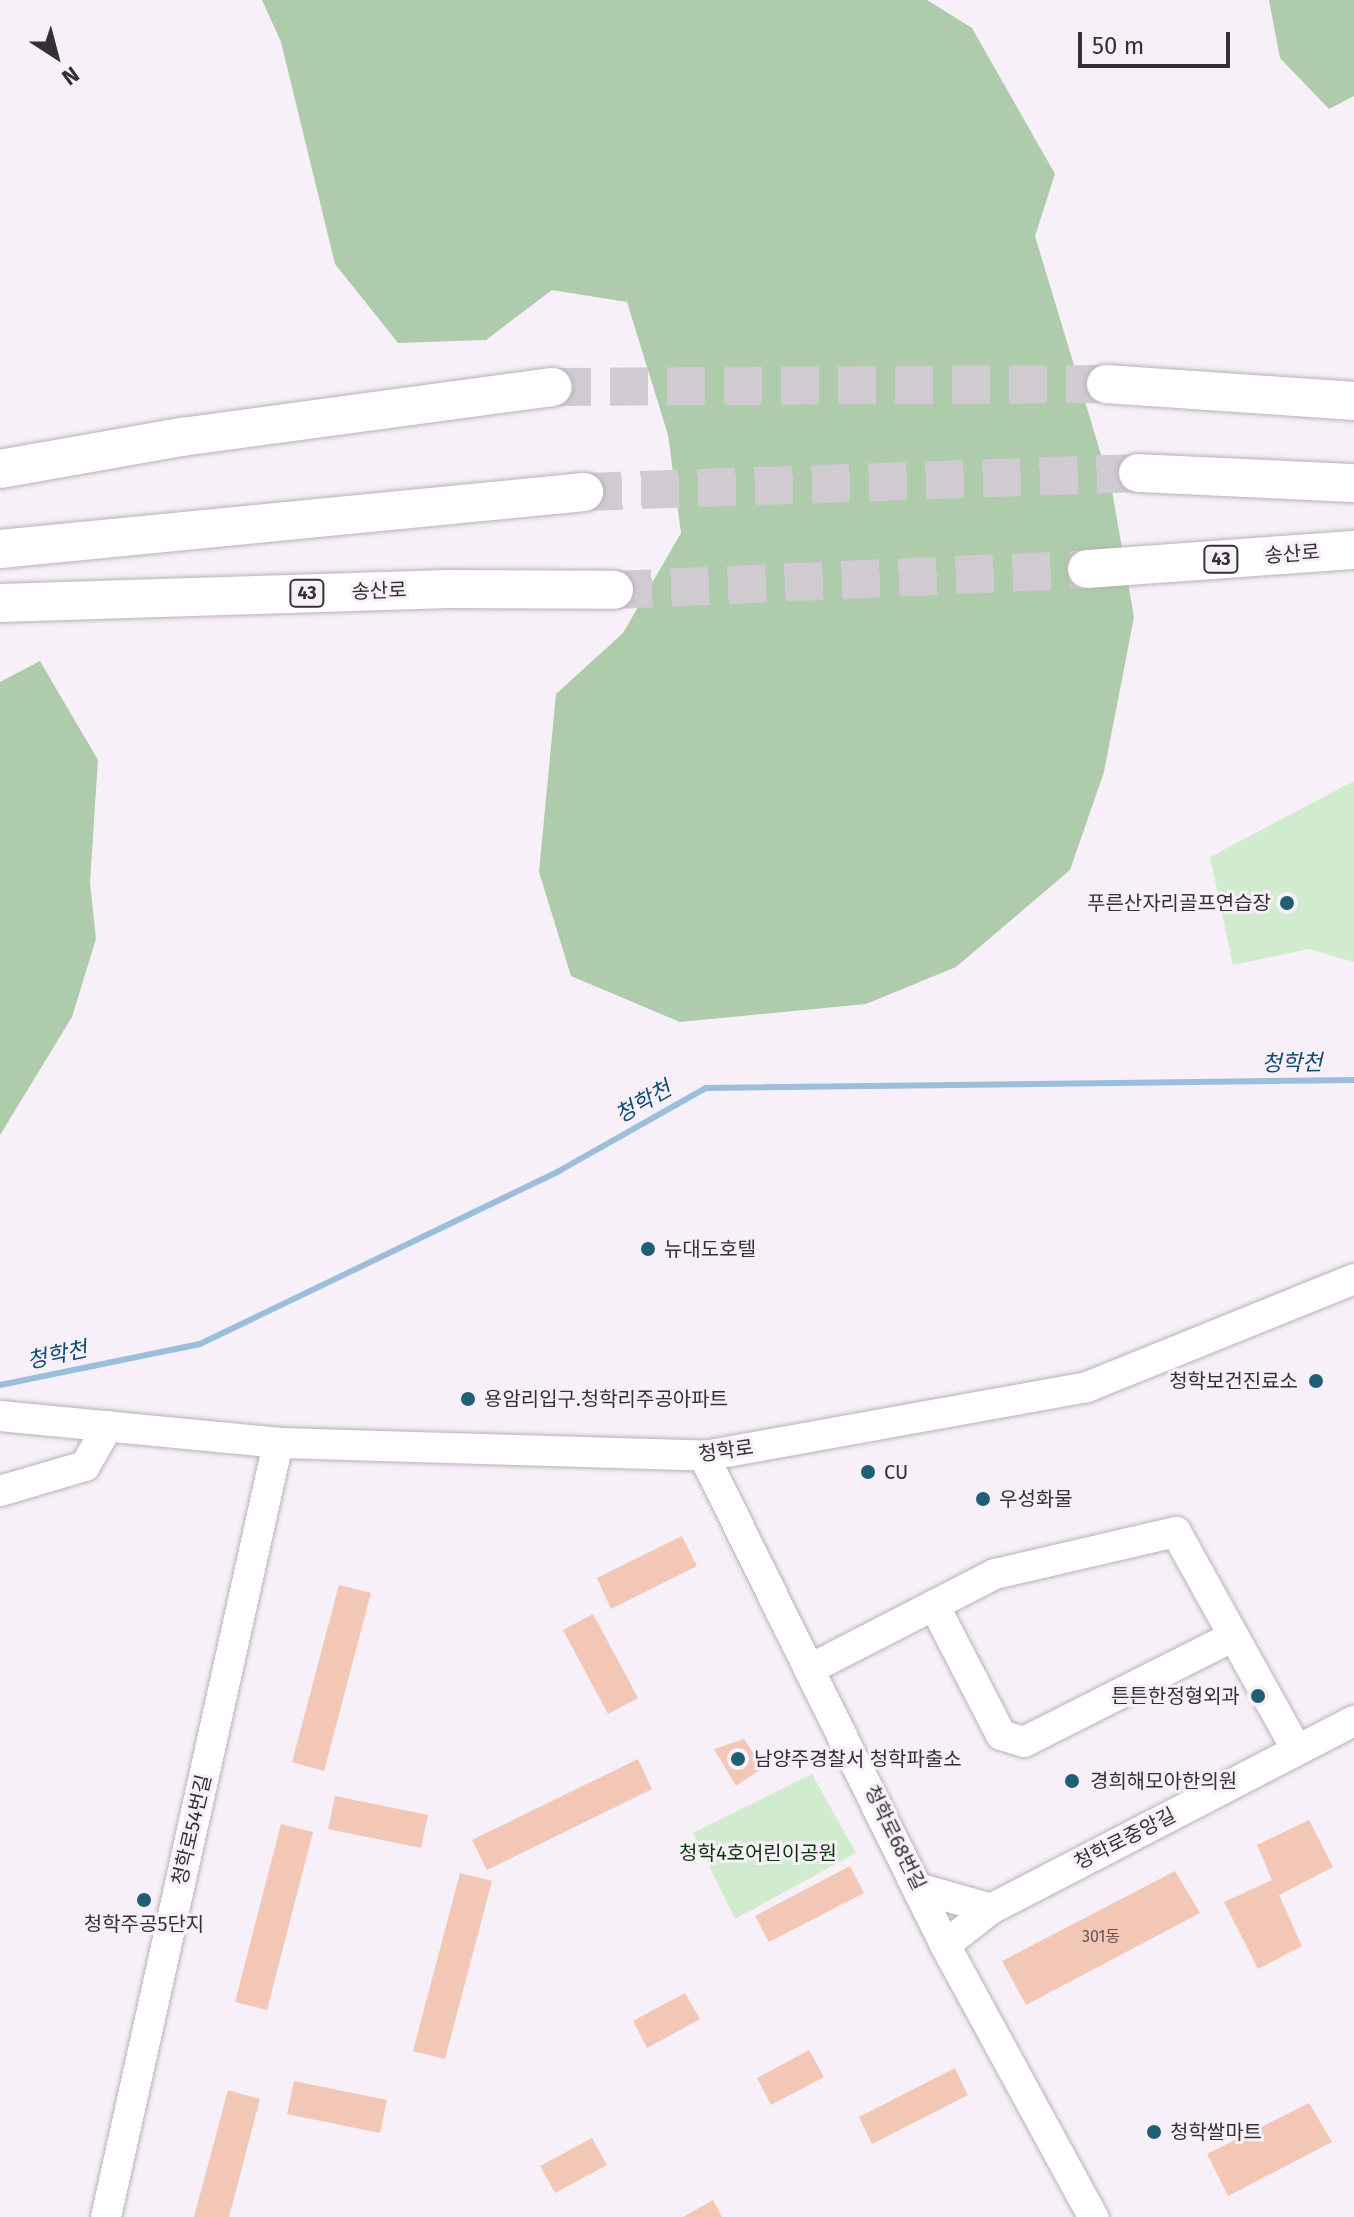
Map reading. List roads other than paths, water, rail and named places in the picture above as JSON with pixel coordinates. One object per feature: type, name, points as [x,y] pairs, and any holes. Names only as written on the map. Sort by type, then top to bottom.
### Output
[{"type":"main road","points":[[1106,384],[1354,401]]},
{"type":"main road","points":[[0,469],[182,437],[553,387]]},
{"type":"main road","points":[[1138,473],[1354,483]]},
{"type":"main road","points":[[0,549],[584,492]]},
{"type":"main road","name":"송산로","points":[[1087,569],[1354,550]]},
{"type":"main road","name":"송산로","points":[[0,603],[449,589],[614,590]]},
{"type":"street","name":"청학로","points":[[0,1416],[278,1443],[704,1456],[1087,1387],[1354,1279]]},
{"type":"street","points":[[0,1491],[85,1466],[108,1426]]},
{"type":"street","name":"청학로54번길","points":[[106,2217],[278,1443]]},
{"type":"street","name":"청학로68번길","points":[[704,1456],[921,1889],[945,1945],[1093,2217]]},
{"type":"street","points":[[810,1669],[995,1574],[1176,1532],[1297,1750]]},
{"type":"street","points":[[934,1605],[1001,1735],[1024,1742],[1234,1636]]},
{"type":"street","name":"청학로중앙길","points":[[945,1945],[991,1909],[1354,1721]]},
{"type":"street","points":[[921,1889],[991,1909]]},
{"type":"waterway","name":"청학천","points":[[0,1385],[200,1344],[559,1171],[706,1088],[1354,1080]]},
{"type":"tunnel","points":[[553,387],[1106,384]]},
{"type":"tunnel","points":[[584,492],[1138,473]]},
{"type":"tunnel","points":[[614,590],[1087,569]]},
{"type":"place","name":"푸른산자리골프연습장","points":[[1287,903]]},
{"type":"place","name":"뉴대도호텔","points":[[648,1249]]},
{"type":"place","name":"청학보건진료소","points":[[1316,1381]]},
{"type":"place","name":"용암리입구.청학리주공아파트","points":[[468,1399]]},
{"type":"place","name":"CU","points":[[868,1472]]},
{"type":"place","name":"우성화물","points":[[983,1499]]},
{"type":"place","name":"튼튼한정형외과","points":[[1258,1696]]},
{"type":"place","name":"남양주경찰서 청학파출소","points":[[738,1759]]},
{"type":"place","name":"경희해모아한의원","points":[[1072,1781]]},
{"type":"place","name":"청학주공5단지","points":[[144,1900]]},
{"type":"place","name":"청학쌀마트","points":[[1154,2132]]},
{"type":"park label","name":"청학4호어린이공원","points":[[758,1853]]}]
